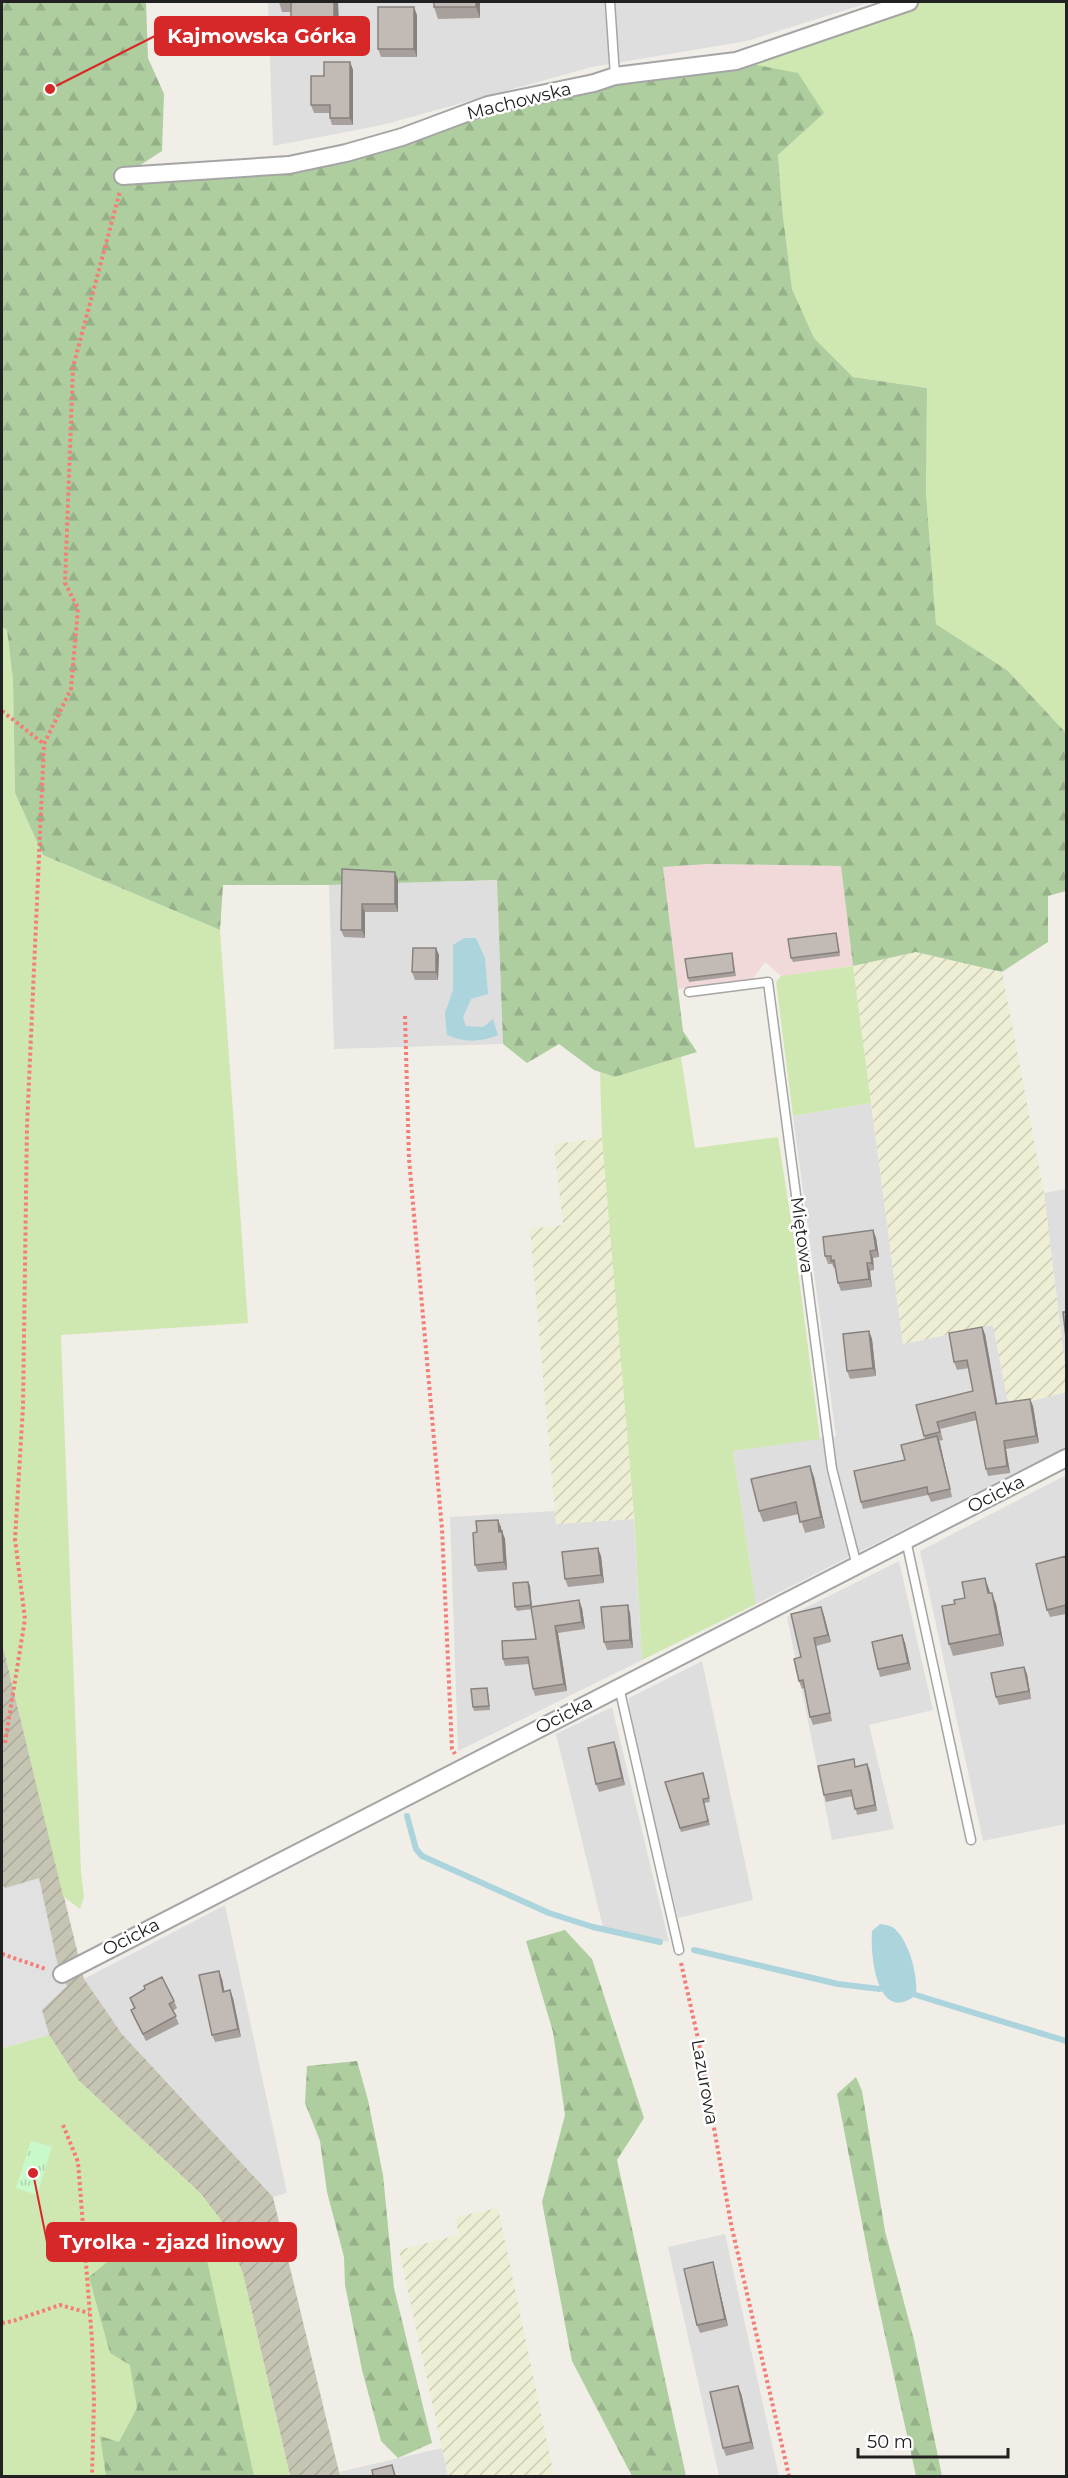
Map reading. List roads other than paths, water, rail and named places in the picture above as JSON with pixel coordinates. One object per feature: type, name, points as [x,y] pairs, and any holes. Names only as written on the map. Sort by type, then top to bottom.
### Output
[{"type":"street","name":"Machowska","points":[[123,176],[289,165],[346,153],[402,137],[488,105],[594,83],[615,76],[736,61],[909,2]]},
{"type":"street","name":"Ocicka","points":[[62,1974],[1066,1458]]},
{"type":"lane","points":[[610,2],[615,76]]},
{"type":"lane","name":"Miętowa","points":[[689,992],[768,982],[832,1469],[857,1566]]},
{"type":"lane","points":[[906,1540],[971,1840]]},
{"type":"lane","points":[[619,1688],[679,1950]]},
{"type":"water","points":[[464,938],[476,938],[485,958],[488,994],[471,999],[463,1017],[466,1026],[483,1027],[493,1019],[498,1035],[472,1041],[447,1035],[445,1013],[453,990],[453,945]]},
{"type":"water","points":[[880,1924],[897,1931],[906,1944],[912,1961],[916,1979],[916,1995],[903,2002],[892,2001],[884,1995],[879,1984],[873,1955],[872,1931]]},
{"type":"waterway","points":[[407,1816],[416,1849],[422,1856],[549,1913],[593,1927],[660,1942]]},
{"type":"waterway","points":[[694,1950],[838,1984],[880,1989]]},
{"type":"waterway","points":[[916,1995],[1066,2041]]},
{"type":"place","name":"Kajmowska Górka","points":[[50,89]]},
{"type":"place","name":"Tyrolka - zjazd linowy","points":[[33,2173]]}]
